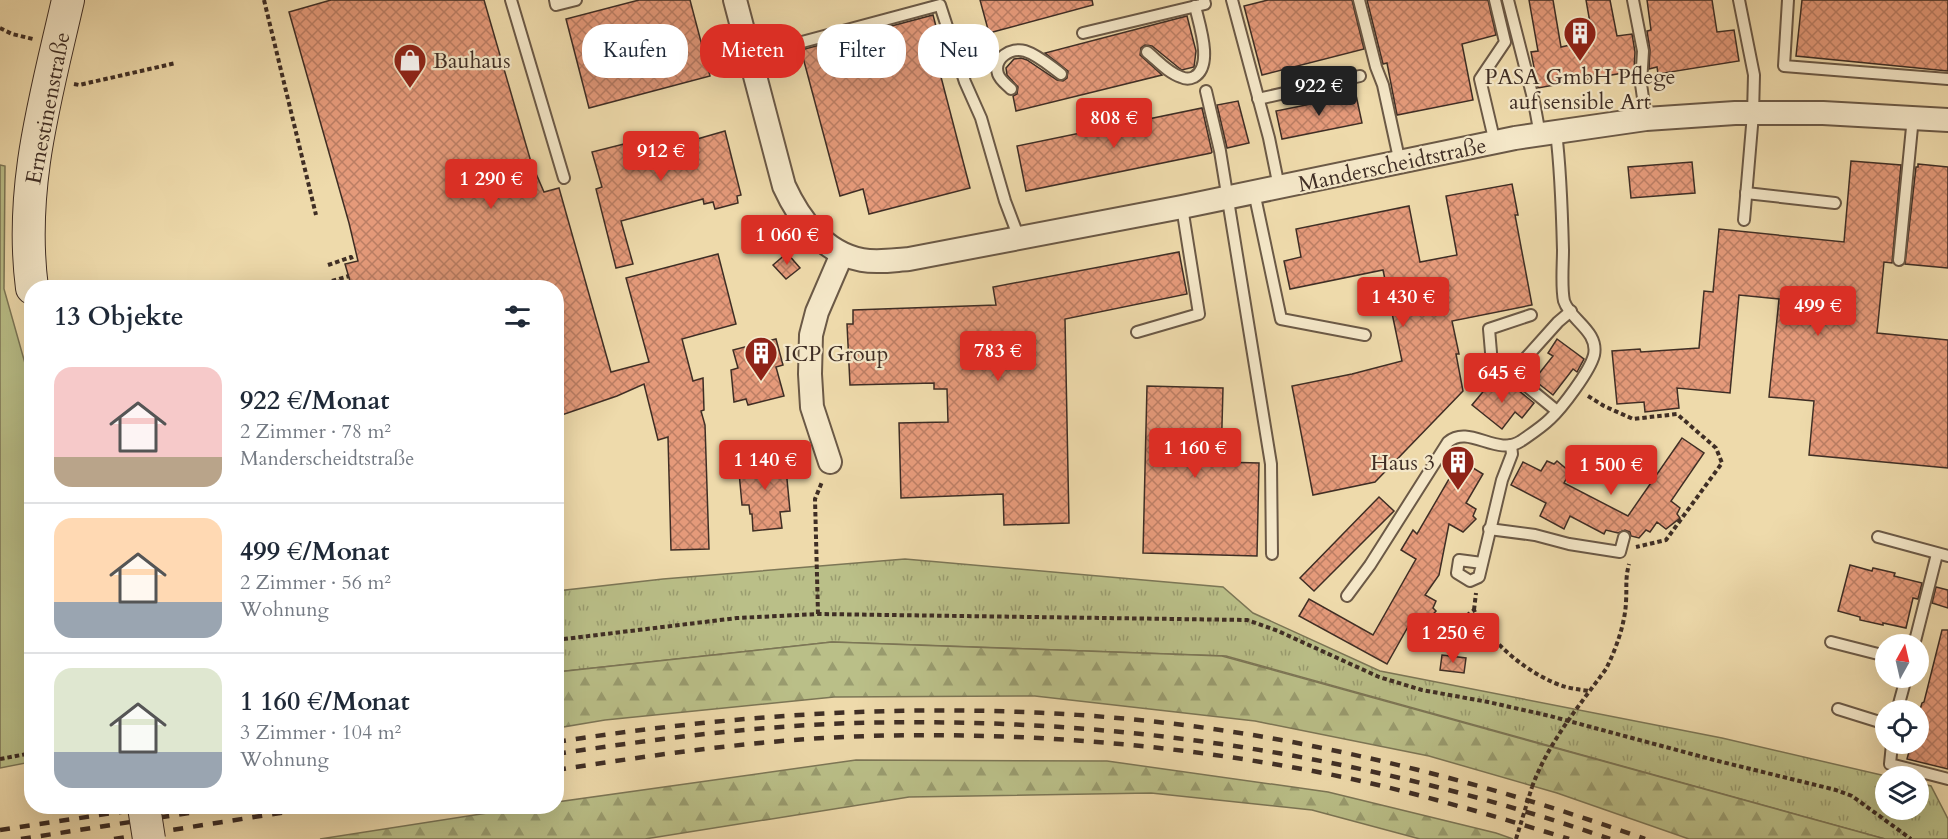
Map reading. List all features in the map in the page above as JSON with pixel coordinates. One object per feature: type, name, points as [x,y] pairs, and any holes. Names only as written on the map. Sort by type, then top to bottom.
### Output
[{"type":"main road","name":"Ernestinenstraße","points":[[32,280],[29,226],[32,172],[37,137],[68,0]]},
{"type":"main road","points":[[145,814],[149,839]]},
{"type":"street","name":"Manderscheidtstraße","points":[[735,0],[741,24]]},
{"type":"street","name":"Manderscheidtstraße","points":[[756,78],[784,186],[793,206],[823,241],[842,254],[862,260],[909,259],[1182,207],[1495,142],[1646,119],[1823,113],[1948,120]]},
{"type":"street","points":[[830,462],[812,407],[811,335],[817,312],[842,254]]},
{"type":"lane","points":[[511,0],[564,178]]},
{"type":"lane","points":[[555,0],[556,5],[576,0]]},
{"type":"lane","points":[[1232,0],[1279,187]]},
{"type":"lane","points":[[1359,0],[1376,67],[1383,85],[1400,163]]},
{"type":"lane","points":[[1495,0],[1505,42],[1480,79],[1495,142]]},
{"type":"lane","points":[[1347,596],[1370,565],[1450,440],[1463,436],[1496,445],[1511,445],[1531,434],[1551,419],[1589,366],[1595,351],[1588,332],[1564,300],[1562,173],[1534,102],[1508,0]]},
{"type":"lane","points":[[1633,0],[1642,51],[1641,84],[1646,119]]},
{"type":"lane","points":[[1739,0],[1754,75],[1744,220]]},
{"type":"lane","points":[[1788,0],[1784,66],[1948,79]]},
{"type":"lane","points":[[1083,33],[1200,3],[1198,21],[1205,56],[1202,69],[1188,79],[1172,72],[1147,52]]},
{"type":"lane","points":[[805,41],[940,5],[965,82],[981,117],[1005,201],[1019,238]]},
{"type":"lane","points":[[1011,89],[998,73],[1000,60],[1010,51],[1022,50],[1035,55],[1061,75]]},
{"type":"lane","points":[[1258,99],[1360,76]]},
{"type":"lane","points":[[1206,91],[1220,151],[1271,464],[1272,554]]},
{"type":"lane","points":[[1899,260],[1913,117]]},
{"type":"lane","points":[[1254,192],[1281,319],[1365,335]]},
{"type":"lane","points":[[1746,193],[1835,203]]},
{"type":"lane","points":[[1137,332],[1199,314],[1182,207]]},
{"type":"lane","points":[[1557,411],[1518,379],[1523,361],[1571,311]]},
{"type":"lane","points":[[1520,370],[1492,364],[1489,329],[1531,315]]},
{"type":"lane","points":[[1482,563],[1502,480],[1512,454],[1511,445]]},
{"type":"lane","points":[[1490,529],[1535,535],[1569,544],[1620,552],[1624,537]]},
{"type":"lane","points":[[1878,537],[1943,555],[1918,634]]},
{"type":"lane","points":[[1831,642],[1875,653]]},
{"type":"lane","points":[[1838,709],[1875,721]]},
{"type":"lane","points":[[1891,754],[1890,764],[1948,779]]},
{"type":"path","points":[[264,0],[316,215]]},
{"type":"path","points":[[0,28],[12,34],[57,46]]},
{"type":"path","points":[[50,79],[79,85],[176,63]]},
{"type":"path","points":[[328,265],[351,257],[353,262]]},
{"type":"path","points":[[335,280],[349,276]]},
{"type":"path","points":[[1516,839],[1532,787],[1547,754],[1612,657],[1624,618],[1625,579],[1634,548],[1666,540],[1722,463],[1716,448],[1677,414],[1633,419],[1604,406],[1575,387]]},
{"type":"path","points":[[818,614],[815,499],[830,462]]},
{"type":"path","points":[[1426,649],[1474,610],[1489,632],[1508,653],[1530,669],[1565,687],[1590,691]]},
{"type":"path","points":[[564,639],[737,618],[818,614],[1247,620],[1278,631],[1396,683],[1444,695],[1540,713],[1567,722],[1836,790],[1860,801],[1911,839]]},
{"type":"path","points":[[0,759],[24,754]]},
{"type":"green space","points":[[0,165],[5,166],[4,289],[24,360],[24,763],[0,768]]},
{"type":"green space","points":[[905,559],[1223,587],[1253,613],[1380,671],[1722,738],[1875,774],[1875,820],[1929,820],[1929,786],[1931,786],[1948,819],[1948,839],[1885,839],[1226,656],[832,642],[564,671],[564,590],[663,579]]},
{"type":"green space","points":[[832,642],[1222,656],[1885,839],[1689,839],[1557,793],[1429,756],[1255,721],[1035,696],[834,697],[605,720],[564,727],[564,671]]},
{"type":"green space","points":[[856,760],[1107,761],[1328,792],[1513,839],[1420,839],[1312,810],[1151,793],[909,797],[645,839],[320,839],[481,814],[564,814],[564,801]]},
{"type":"building","points":[[331,0],[484,0],[531,162],[544,192],[559,188],[611,372],[649,362],[626,278],[718,254],[736,324],[682,339],[693,381],[703,378],[704,410],[701,411],[705,425],[709,549],[671,550],[668,437],[658,440],[644,384],[564,414],[564,280],[350,280],[345,264],[358,261],[289,12]]},
{"type":"building","points":[[639,0],[690,0],[700,38],[700,78],[702,78],[589,108],[566,19]]},
{"type":"building","points":[[980,0],[1092,0],[1093,5],[999,30],[999,24],[987,24]]},
{"type":"building","points":[[1268,0],[1352,0],[1364,49],[1262,75],[1244,6]]},
{"type":"building","points":[[1367,0],[1488,0],[1496,35],[1462,44],[1473,100],[1397,115],[1387,63],[1383,64]]},
{"type":"building","points":[[1529,0],[1553,0],[1561,47],[1593,40],[1586,0],[1610,0],[1617,36],[1632,34],[1635,52],[1634,71],[1538,88],[1531,52],[1538,51]]},
{"type":"building","points":[[1647,0],[1712,0],[1717,32],[1734,30],[1739,61],[1658,74],[1657,67],[1649,69],[1650,50],[1647,31],[1651,30]]},
{"type":"building","points":[[1802,0],[1948,0],[1948,71],[1796,56]]},
{"type":"building","points":[[933,15],[935,24],[918,24],[918,78],[941,78],[970,188],[869,214],[863,189],[840,196],[805,65],[805,49],[817,46],[817,78],[906,78],[906,24],[899,24]]},
{"type":"building","points":[[1187,16],[1196,51],[1194,67],[1182,70],[1152,46],[1145,45],[1141,48],[1140,55],[1162,75],[1016,111],[1013,96],[1017,94],[1018,87],[1007,75],[1006,68],[1014,59],[1027,60],[1057,80],[1063,81],[1067,78],[1068,71],[1045,53]]},
{"type":"building","points":[[1356,95],[1362,123],[1282,139],[1276,111]]},
{"type":"building","points":[[1238,101],[1249,143],[1227,148],[1217,105]]},
{"type":"building","points":[[1202,108],[1211,153],[1026,191],[1017,146]]},
{"type":"building","points":[[725,131],[741,195],[737,196],[738,203],[715,209],[713,202],[704,204],[703,199],[621,221],[633,264],[616,268],[596,189],[602,187],[592,152],[656,136],[659,150]]},
{"type":"building","points":[[1851,161],[1901,165],[1892,263],[1884,262],[1877,333],[1948,340],[1948,468],[1809,455],[1814,401],[1769,397],[1779,299],[1739,295],[1730,393],[1677,388],[1679,408],[1645,412],[1644,402],[1617,404],[1612,351],[1640,349],[1641,352],[1699,348],[1704,291],[1713,292],[1719,229],[1844,242]]},
{"type":"building","points":[[1692,162],[1695,193],[1631,198],[1628,167]]},
{"type":"building","points":[[1918,164],[1948,167],[1948,268],[1905,264]]},
{"type":"building","points":[[1512,184],[1518,215],[1515,215],[1532,305],[1452,321],[1463,391],[1375,482],[1313,495],[1292,386],[1402,361],[1383,270],[1290,289],[1284,261],[1301,257],[1296,229],[1409,206],[1420,262],[1457,255],[1446,196]]},
{"type":"building","points":[[1179,252],[1187,294],[1065,319],[1069,523],[1004,525],[1003,494],[901,498],[899,423],[948,422],[947,389],[934,389],[934,383],[850,385],[847,324],[853,324],[853,310],[996,305],[993,287]]},
{"type":"building","points":[[787,253],[800,268],[786,279],[773,265]]},
{"type":"building","name":"ICP Group","points":[[776,339],[783,365],[776,367],[784,396],[748,405],[746,399],[734,402],[731,370],[738,368],[733,350]]},
{"type":"building","points":[[1557,339],[1584,359],[1577,372],[1573,369],[1553,395],[1534,380],[1553,356],[1548,353]]},
{"type":"building","points":[[1492,381],[1507,393],[1513,386],[1534,403],[1522,418],[1515,412],[1502,429],[1472,405]]},
{"type":"building","points":[[1147,386],[1223,388],[1221,462],[1259,463],[1257,556],[1143,553]]},
{"type":"building","points":[[1682,438],[1704,453],[1671,501],[1680,508],[1677,514],[1680,518],[1666,529],[1657,522],[1650,532],[1646,530],[1639,538],[1631,536],[1630,532],[1625,530],[1618,533],[1606,530],[1604,534],[1570,516],[1564,529],[1540,516],[1546,503],[1511,485],[1523,462],[1541,471],[1547,461],[1554,464],[1557,461],[1570,472],[1564,483],[1628,516]]},
{"type":"building","points":[[767,458],[767,460],[785,458],[790,511],[780,512],[782,528],[753,531],[749,505],[742,505],[738,461]]},
{"type":"building","points":[[1460,460],[1483,474],[1466,503],[1476,509],[1473,516],[1476,519],[1463,532],[1449,524],[1439,575],[1425,595],[1436,601],[1433,608],[1436,611],[1424,624],[1413,618],[1387,664],[1299,616],[1309,599],[1373,635],[1416,559],[1401,550],[1413,530],[1417,534]]},
{"type":"building","points":[[1379,497],[1394,511],[1314,591],[1300,578]]},
{"type":"building","points":[[1850,565],[1872,571],[1873,568],[1895,573],[1894,576],[1922,583],[1918,599],[1913,598],[1906,628],[1860,620],[1860,617],[1838,611]]},
{"type":"building","points":[[1936,587],[1948,590],[1948,608],[1932,603]]},
{"type":"building","points":[[1942,630],[1948,630],[1948,769],[1907,759],[1908,754],[1929,754],[1929,700],[1924,700]]},
{"type":"building","points":[[1442,655],[1466,658],[1464,673],[1440,670]]},
{"type":"railway","points":[[564,741],[648,729],[832,713],[924,710],[1109,717],[1201,727],[1292,742],[1382,761],[1514,796],[1645,839]]},
{"type":"railway","points":[[564,753],[705,734],[780,727],[855,723],[952,722],[1048,726],[1143,734],[1238,746],[1332,763],[1425,784],[1518,809],[1610,839]]},
{"type":"railway","points":[[564,769],[712,748],[790,740],[921,735],[1078,740],[1233,758],[1357,780],[1569,839]]},
{"type":"railway","points":[[0,830],[106,814]]},
{"type":"railway","points":[[21,839],[182,814]]},
{"type":"railway","points":[[114,839],[273,814]]},
{"type":"place","name":"PASA GmbH Pflege auf sensible Art","points":[[1580,62]]},
{"type":"place","name":"Bauhaus","points":[[410,89]]},
{"type":"place","name":"ICP Group","points":[[761,382]]},
{"type":"place","name":"Haus 3","points":[[1458,491]]}]
